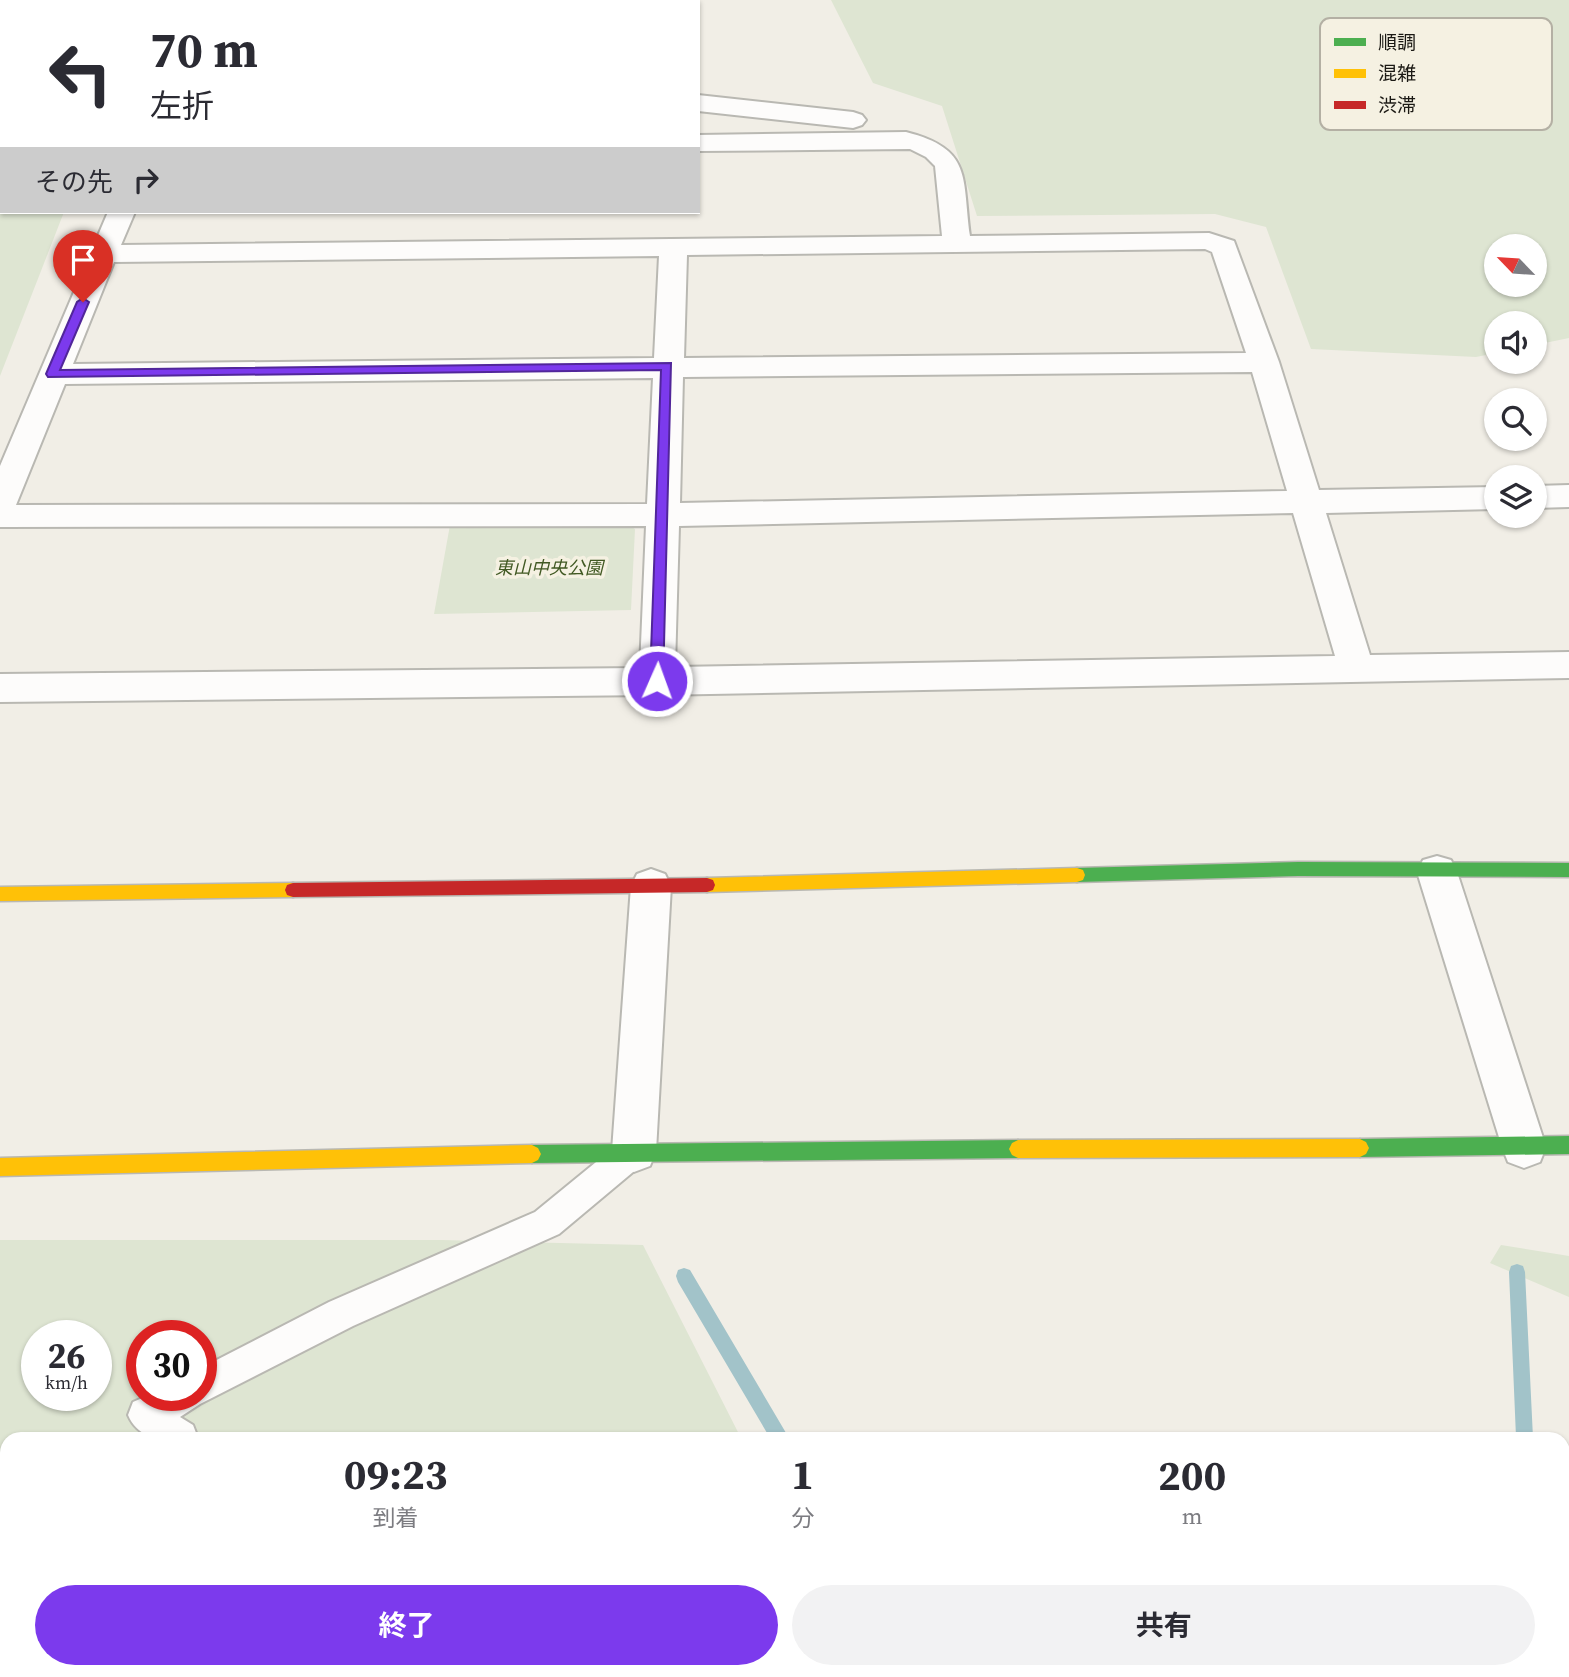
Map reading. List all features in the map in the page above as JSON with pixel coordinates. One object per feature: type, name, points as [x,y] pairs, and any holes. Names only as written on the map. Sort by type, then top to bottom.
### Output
[{"type":"street","points":[[700,103],[886,123],[904,128],[906,140]]},
{"type":"street","points":[[700,142],[906,140],[931,146],[948,166],[957,244]]},
{"type":"street","points":[[0,504],[120,214]]},
{"type":"street","points":[[104,254],[1209,242],[1224,247],[1264,362],[1356,667]]},
{"type":"street","points":[[657,681],[673,248]]},
{"type":"street","points":[[52,374],[1264,362]]},
{"type":"street","points":[[1547,497],[1569,496]]},
{"type":"street","points":[[0,516],[663,515],[1484,498]]},
{"type":"street","points":[[0,688],[657,681],[1569,664]]},
{"type":"street","points":[[0,894],[651,886],[1298,869],[1437,872],[1569,870]]},
{"type":"street","points":[[1437,872],[1524,1147]]},
{"type":"street","points":[[635,1151],[651,886]]},
{"type":"street","points":[[0,1167],[635,1151],[1524,1147],[1569,1144]]},
{"type":"lane","points":[[217,1379],[341,1314],[547,1223],[635,1151]]},
{"type":"lane","points":[[154,1411],[146,1415],[171,1432]]},
{"type":"green space","points":[[831,0],[1569,0],[1569,338],[1547,343],[1547,311],[1484,311],[1484,355],[1311,349],[1266,227],[1215,214],[977,216],[942,106],[873,83]]},
{"type":"green space","points":[[0,214],[63,214],[0,376]]},
{"type":"green space","name":"東山中央公園","points":[[624,523],[635,529],[631,610],[434,614],[450,525]]},
{"type":"green space","points":[[0,1240],[442,1240],[643,1245],[738,1432],[0,1432]]},
{"type":"green space","points":[[1501,1245],[1569,1256],[1569,1297],[1490,1263]]},
{"type":"waterway","points":[[1517,1272],[1525,1432]]},
{"type":"waterway","points":[[684,1276],[776,1432]]},
{"type":"traffic: fast","points":[[1077,875],[1298,869],[1569,870]]},
{"type":"traffic: fast","points":[[1360,1148],[1569,1145]]},
{"type":"traffic: fast","points":[[532,1154],[1018,1149]]},
{"type":"traffic: slow","points":[[707,885],[1077,875]]},
{"type":"traffic: slow","points":[[0,894],[293,890]]},
{"type":"traffic: slow","points":[[1018,1149],[1360,1148]]},
{"type":"traffic: slow","points":[[0,1167],[532,1154]]},
{"type":"traffic: jam","points":[[293,890],[707,885]]},
{"type":"route","points":[[83,302],[52,374],[667,366],[657,681]]}]
